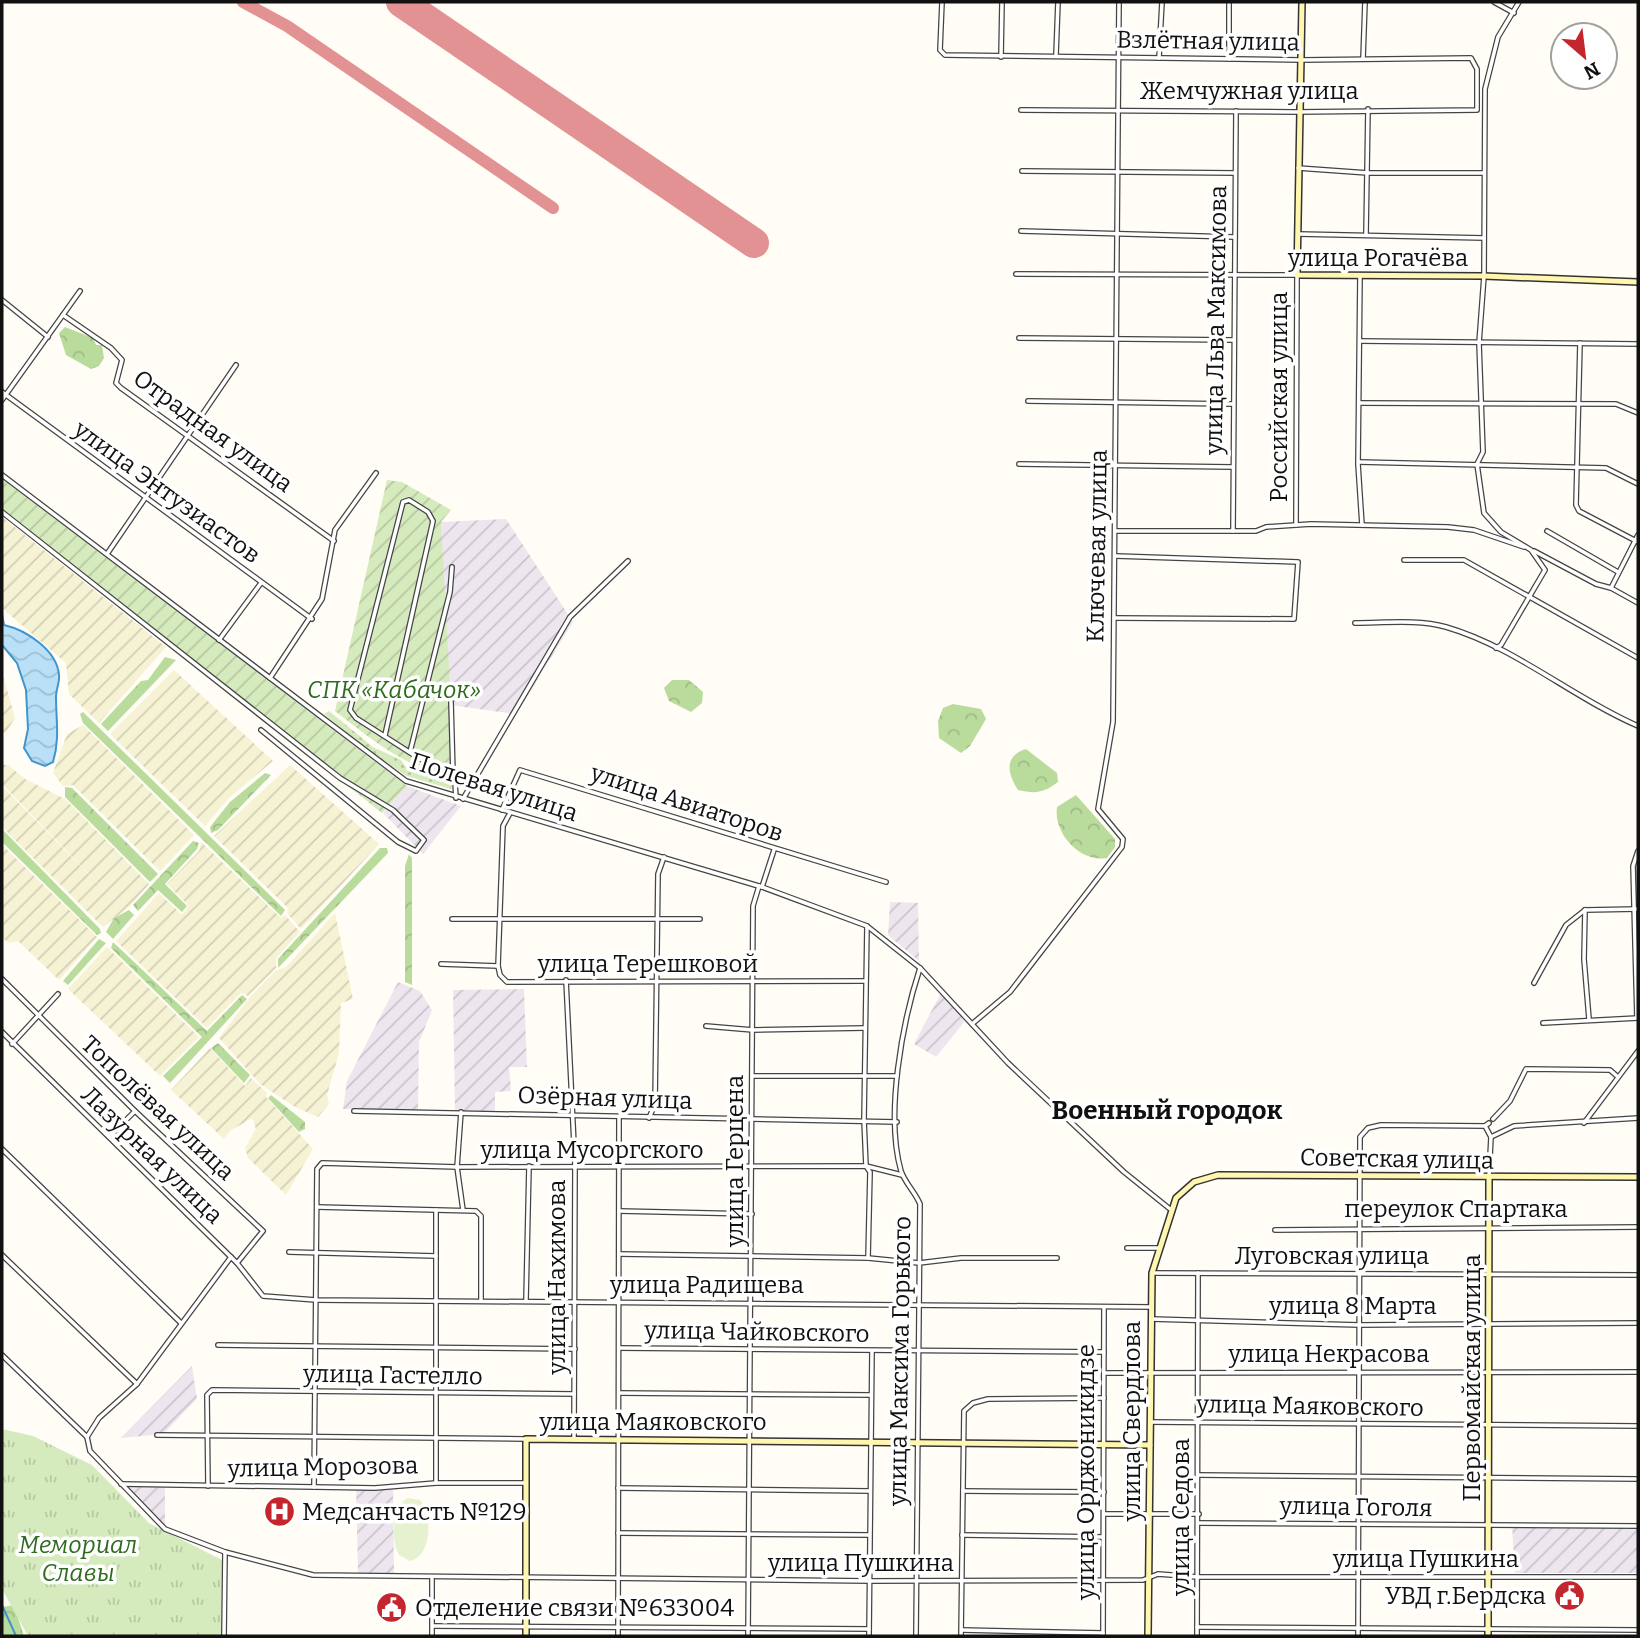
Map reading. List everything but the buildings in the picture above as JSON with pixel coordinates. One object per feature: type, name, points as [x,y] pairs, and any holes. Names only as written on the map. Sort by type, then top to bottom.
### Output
[{"type":"street","name":"Взлётная улица","points":[[942,2],[940,50],[945,55],[1301,60],[1471,58],[1477,69],[1477,110]]},
{"type":"street","points":[[1002,2],[1002,57]]},
{"type":"street","points":[[1056,55],[1058,2]]},
{"type":"street","name":"Ключевая улица","points":[[972,1024],[1010,992],[1122,847],[1123,839],[1098,809],[1113,722],[1119,2]]},
{"type":"street","points":[[1159,58],[1162,2]]},
{"type":"street","points":[[1229,2],[1229,59]]},
{"type":"street","name":"Российская улица","points":[[1296,525],[1302,2]]},
{"type":"street","points":[[1363,59],[1365,2]]},
{"type":"street","points":[[1494,2],[1514,13],[1518,2]]},
{"type":"street","points":[[1516,8],[1498,37],[1487,75],[1484,276],[1479,343],[1483,452],[1477,464],[1483,513],[1501,532],[1531,550],[1638,603]]},
{"type":"street","points":[[1366,234],[1368,109]]},
{"type":"street","name":"Жемчужная улица","points":[[1021,110],[1477,110]]},
{"type":"street","name":"улица Льва Максимова","points":[[1233,531],[1236,111]]},
{"type":"street","points":[[1298,168],[1368,173],[1484,173]]},
{"type":"street","points":[[1022,171],[1235,173]]},
{"type":"street","points":[[1021,231],[1234,237]]},
{"type":"street","points":[[1298,234],[1484,238]]},
{"type":"street","name":"улица Рогачёва","points":[[1016,274],[1484,276],[1638,282]]},
{"type":"street","points":[[1360,275],[1359,462],[1362,525]]},
{"type":"street","points":[[2,400],[3,394],[80,291]]},
{"type":"street","points":[[2,300],[48,337]]},
{"type":"street","name":"Отрадная улица","points":[[63,315],[111,348],[122,360],[117,378],[121,388],[334,541]]},
{"type":"street","points":[[1019,338],[1233,340]]},
{"type":"street","points":[[1360,341],[1638,344]]},
{"type":"street","points":[[1580,343],[1576,505],[1578,511],[1637,541]]},
{"type":"street","points":[[107,555],[236,365]]},
{"type":"street","name":"улица Энтузиастов","points":[[3,394],[312,619]]},
{"type":"street","points":[[1028,401],[1232,404]]},
{"type":"street","points":[[1359,403],[1477,402],[1480,406],[1616,404],[1638,413]]},
{"type":"street","points":[[1359,462],[1612,470],[1638,484]]},
{"type":"street","points":[[1019,464],[1232,467]]},
{"type":"street","points":[[270,678],[312,619],[322,599],[335,530],[376,473]]},
{"type":"street","name":"Полевая улица","points":[[2,475],[406,781],[456,798],[761,886],[867,926],[920,968],[1077,1129],[1170,1209]]},
{"type":"street","points":[[385,735],[433,521],[428,512],[410,500],[403,502],[350,710],[355,718],[453,776]]},
{"type":"street","points":[[2,512],[340,778],[393,810],[424,840],[416,852],[398,842],[261,730]]},
{"type":"street","points":[[1115,531],[1233,531],[1296,525],[1474,530],[1531,550],[1545,570],[1502,645],[1496,648]]},
{"type":"street","points":[[1547,531],[1618,572]]},
{"type":"street","points":[[1611,588],[1638,535]]},
{"type":"street","points":[[1115,618],[1231,621],[1294,619],[1298,562],[1116,556]]},
{"type":"street","points":[[1404,560],[1464,560],[1638,658]]},
{"type":"street","points":[[463,800],[570,617],[628,561]]},
{"type":"street","points":[[411,752],[450,592],[452,567]]},
{"type":"street","points":[[219,640],[261,583]]},
{"type":"street","points":[[1355,623],[1447,627],[1496,648],[1612,715],[1638,726]]},
{"type":"street","points":[[452,702],[456,798]]},
{"type":"street","name":"улица Авиаторов","points":[[502,810],[520,769],[774,850],[886,882]]},
{"type":"street","points":[[498,966],[503,826],[510,813]]},
{"type":"street","name":"улица Герцена","points":[[748,1636],[753,906],[774,850]]},
{"type":"street","points":[[1543,1023],[1637,1018],[1637,909],[1633,866],[1638,851]]},
{"type":"street","points":[[649,1118],[655,1104],[658,874],[664,857]]},
{"type":"street","points":[[1534,983],[1566,925],[1585,910],[1637,909]]},
{"type":"street","points":[[1585,910],[1584,959],[1589,1019]]},
{"type":"street","points":[[453,919],[699,919]]},
{"type":"street","points":[[867,926],[864,1120],[866,1166],[870,1172],[868,1258]]},
{"type":"street","name":"улица Терешковой","points":[[441,964],[498,966],[500,975],[507,982],[865,981]]},
{"type":"street","name":"улица Максима Горького","points":[[916,1636],[919,1204],[914,1190],[902,1175],[897,1155],[897,1076],[910,999],[920,968]]},
{"type":"street","name":"Тополёвая улица","points":[[2,979],[37,1017],[263,1231],[237,1263]]},
{"type":"street","name":"улица Нахимова","points":[[566,980],[575,1165],[574,1439]]},
{"type":"street","points":[[12,1044],[58,994]]},
{"type":"street","points":[[706,1026],[753,1030],[865,1028]]},
{"type":"street","name":"Лазурная улица","points":[[2,1032],[237,1263],[263,1296]]},
{"type":"street","points":[[1584,1123],[1638,1051]]},
{"type":"street","points":[[1493,1119],[1510,1101],[1527,1069],[1610,1070],[1618,1077]]},
{"type":"street","points":[[753,1076],[897,1076]]},
{"type":"street","points":[[109,1137],[135,1111]]},
{"type":"street","name":"Озёрная улица","points":[[354,1111],[897,1122]]},
{"type":"street","points":[[461,1112],[457,1167],[463,1210]]},
{"type":"street","points":[[618,1636],[619,1117]]},
{"type":"street","points":[[1491,1138],[1514,1126],[1638,1118]]},
{"type":"street","name":"Первомайская улица","points":[[1360,1175],[1360,1137],[1368,1128],[1381,1125],[1487,1125],[1491,1138],[1488,1633]]},
{"type":"street","points":[[2,1149],[181,1323]]},
{"type":"street","name":"улица Мусоргского","points":[[317,1207],[317,1169],[322,1163],[457,1167],[866,1166],[902,1175]]},
{"type":"street","points":[[526,1300],[530,1166]]},
{"type":"street","points":[[1358,1636],[1360,1175]]},
{"type":"street","name":"Советская улица","points":[[1170,1209],[1184,1189],[1210,1177],[1638,1177]]},
{"type":"street","points":[[314,1487],[317,1207],[477,1211],[481,1216],[481,1300]]},
{"type":"street","name":"улица Свердлова","points":[[1148,1636],[1150,1307],[1152,1273],[1170,1209]]},
{"type":"street","points":[[436,1210],[436,1483]]},
{"type":"street","points":[[619,1211],[752,1214]]},
{"type":"street","name":"переулок Спартака","points":[[1275,1230],[1358,1227],[1638,1227]]},
{"type":"street","points":[[1127,1248],[1158,1248]]},
{"type":"street","points":[[289,1252],[436,1256]]},
{"type":"street","points":[[619,1254],[868,1258],[919,1263],[961,1258],[1057,1258]]},
{"type":"street","points":[[2,1255],[94,1340],[137,1384]]},
{"type":"street","points":[[87,1437],[100,1418],[137,1384],[231,1257]]},
{"type":"street","name":"Луговская улица","points":[[1152,1273],[1638,1275]]},
{"type":"street","name":"улица Седова","points":[[1197,1636],[1198,1273]]},
{"type":"street","name":"улица Радищева","points":[[263,1296],[316,1300],[1150,1307]]},
{"type":"street","name":"улица Орджоникидзе","points":[[1103,1634],[1104,1307]]},
{"type":"street","name":"улица 8 Марта","points":[[1151,1319],[1359,1325],[1638,1323]]},
{"type":"street","points":[[218,1345],[575,1349]]},
{"type":"street","name":"улица Чайковского","points":[[619,1348],[1104,1352]]},
{"type":"street","points":[[869,1636],[872,1351]]},
{"type":"street","name":"улица Пушкина","points":[[2,1355],[87,1437],[90,1451],[165,1529],[225,1552],[313,1575],[959,1582],[1103,1581],[1148,1578],[1158,1574],[1198,1577],[1638,1577]]},
{"type":"street","name":"улица Некрасова","points":[[1104,1373],[1638,1372]]},
{"type":"street","name":"улица Гастелло","points":[[208,1435],[207,1395],[212,1390],[575,1394]]},
{"type":"street","points":[[619,1393],[872,1395]]},
{"type":"street","points":[[961,1636],[959,1582],[964,1411],[979,1400],[1104,1398]]},
{"type":"street","name":"улица Маяковского","points":[[1150,1422],[1638,1426]]},
{"type":"street","name":"улица Маяковского","points":[[157,1435],[1150,1445]]},
{"type":"street","points":[[208,1435],[208,1486]]},
{"type":"street","points":[[526,1439],[526,1636]]},
{"type":"street","points":[[1199,1475],[1638,1479]]},
{"type":"street","name":"улица Морозова","points":[[119,1483],[375,1488],[436,1483],[526,1483]]},
{"type":"street","points":[[618,1488],[870,1491]]},
{"type":"street","points":[[963,1491],[1104,1492]]},
{"type":"street","points":[[1104,1514],[1199,1514]]},
{"type":"street","name":"улица Гоголя","points":[[1198,1523],[1638,1526]]},
{"type":"street","points":[[618,1533],[869,1535]]},
{"type":"street","points":[[962,1535],[1103,1537]]},
{"type":"street","points":[[224,1636],[225,1552]]},
{"type":"street","points":[[432,1578],[432,1636]]},
{"type":"street","points":[[433,1626],[869,1629]]},
{"type":"street","points":[[1197,1627],[1358,1628],[1488,1633],[1638,1630]]},
{"type":"street","points":[[799,1628],[799,1636]]},
{"type":"street","points":[[961,1630],[1103,1634]]},
{"type":"shaded area","points":[[2,517],[166,647],[99,723],[69,694],[66,663],[2,608]]},
{"type":"shaded area","points":[[506,519],[573,622],[516,714],[449,705],[441,522]]},
{"type":"shaded area","points":[[174,670],[273,761],[229,798],[205,826],[110,734]]},
{"type":"shaded area","points":[[2,672],[15,718],[5,734],[2,730]]},
{"type":"shaded area","points":[[83,725],[194,835],[160,871],[73,785],[63,786],[53,773],[67,734]]},
{"type":"shaded area","points":[[2,765],[8,765],[25,779],[65,799],[149,884],[130,906],[103,927],[2,827],[2,786],[118,904],[2,784]]},
{"type":"shaded area","points":[[290,765],[379,844],[301,929],[287,913],[288,908],[214,836]]},
{"type":"shaded area","points":[[407,786],[461,806],[423,854],[383,813]]},
{"type":"shaded area","points":[[201,842],[281,918],[285,915],[300,932],[276,958],[276,968],[248,996],[241,993],[207,1028],[116,941],[159,893],[181,914],[186,911],[188,905],[167,884],[199,851]]},
{"type":"shaded area","points":[[2,845],[97,937],[59,980],[18,941],[8,943],[2,937]]},
{"type":"shaded area","points":[[890,902],[918,903],[919,961],[888,935]]},
{"type":"shaded area","points":[[335,913],[353,999],[341,1003],[339,1053],[327,1095],[329,1104],[318,1117],[295,1107],[260,1084],[219,1038],[250,997],[275,971],[286,967]]},
{"type":"shaded area","points":[[107,947],[199,1037],[160,1076],[68,989]]},
{"type":"shaded area","points":[[398,982],[420,991],[432,1010],[419,1042],[418,1110],[343,1109],[347,1081]]},
{"type":"shaded area","points":[[524,989],[527,1067],[509,1067],[511,1091],[495,1092],[495,1111],[455,1111],[453,990]]},
{"type":"shaded area","points":[[941,993],[965,1021],[936,1057],[914,1044]]},
{"type":"shaded area","points":[[210,1048],[245,1086],[251,1078],[267,1093],[266,1097],[313,1149],[286,1195],[248,1158],[245,1148],[256,1129],[252,1118],[230,1131],[224,1139],[171,1090]]},
{"type":"shaded area","points":[[192,1366],[197,1399],[163,1434],[121,1438]]},
{"type":"shaded area","points":[[393,1485],[394,1574],[358,1574],[356,1486]]},
{"type":"shaded area","points":[[126,1486],[165,1487],[165,1527],[135,1498]]},
{"type":"shaded area","points":[[1638,1525],[1637,1573],[1515,1573],[1512,1526]]},
{"type":"green space","points":[[65,327],[93,338],[96,345],[102,345],[104,358],[99,366],[91,369],[66,355],[59,333]]},
{"type":"green space","points":[[2,479],[407,786],[382,813],[2,511]]},
{"type":"green space","name":"СПК «Кабачок»","points":[[387,480],[402,482],[451,510],[441,522],[455,777],[405,760],[335,711]]},
{"type":"green space","points":[[165,657],[176,660],[108,731],[101,724],[141,681],[148,680]]},
{"type":"green space","points":[[672,680],[689,680],[703,692],[702,703],[691,712],[669,701],[664,688]]},
{"type":"green space","points":[[953,704],[981,709],[986,719],[970,746],[961,753],[939,738],[938,721],[943,708]]},
{"type":"green space","points":[[329,711],[373,747],[401,760],[405,766],[434,779],[448,775],[453,780],[451,789],[407,776],[377,757],[324,714]]},
{"type":"green space","points":[[83,712],[285,910],[281,916],[83,723],[80,714]]},
{"type":"green space","points":[[1026,749],[1057,773],[1058,782],[1039,792],[1018,790],[1010,766],[1014,756]]},
{"type":"green space","points":[[265,773],[271,775],[218,830],[211,833],[210,827],[230,802]]},
{"type":"green space","points":[[65,787],[72,788],[158,874],[150,882],[65,797]]},
{"type":"green space","points":[[1076,795],[1115,839],[1115,847],[1107,858],[1087,856],[1078,851],[1059,827],[1057,807]]},
{"type":"green space","points":[[2,829],[101,933],[97,935],[2,842]]},
{"type":"green space","points":[[193,841],[199,843],[197,849],[165,884],[187,906],[182,912],[158,890],[138,911],[133,905]]},
{"type":"green space","points":[[380,848],[387,848],[388,853],[278,968],[278,959]]},
{"type":"green space","points":[[409,854],[412,858],[412,985],[405,982],[405,866]]},
{"type":"green space","points":[[129,910],[134,915],[113,939],[106,932],[114,918]]},
{"type":"green space","points":[[99,939],[106,943],[68,985],[63,981]]},
{"type":"green space","points":[[113,942],[207,1031],[242,995],[247,999],[170,1083],[163,1076],[202,1037],[111,948]]},
{"type":"green space","points":[[218,1043],[250,1075],[244,1083],[211,1048]]},
{"type":"green space","points":[[271,1095],[305,1122],[305,1129],[299,1132],[268,1098]]},
{"type":"green space","name":"Мемориал Славы","points":[[2,1429],[33,1436],[92,1465],[149,1523],[222,1560],[221,1636],[28,1636],[2,1589]]},
{"type":"green space","points":[[408,1498],[420,1500],[428,1524],[423,1551],[410,1561],[399,1555],[394,1533],[398,1508]]},
{"type":"green space","points":[[14,1605],[24,1636],[2,1636],[2,1607]]},
{"type":"water","points":[[2,614],[4,625],[22,631],[39,642],[53,657],[57,666],[59,678],[56,697],[56,745],[53,762],[45,766],[32,761],[24,748],[28,729],[26,690],[17,663],[2,645]]},
{"type":"waterway","points":[[2,1605],[16,1636]]},
{"type":"taxiway","points":[[243,2],[287,26],[553,208]]},
{"type":"runway","points":[[401,2],[754,243]]},
{"type":"place","name":"Медсанчасть №129","points":[[279,1512]]},
{"type":"place","name":"УВД г.Бердска","points":[[1569,1596]]},
{"type":"place","name":"Отделение связи №633004","points":[[392,1608]]},
{"type":"district","name":"Военный городок","points":[[1167,1110]]}]
